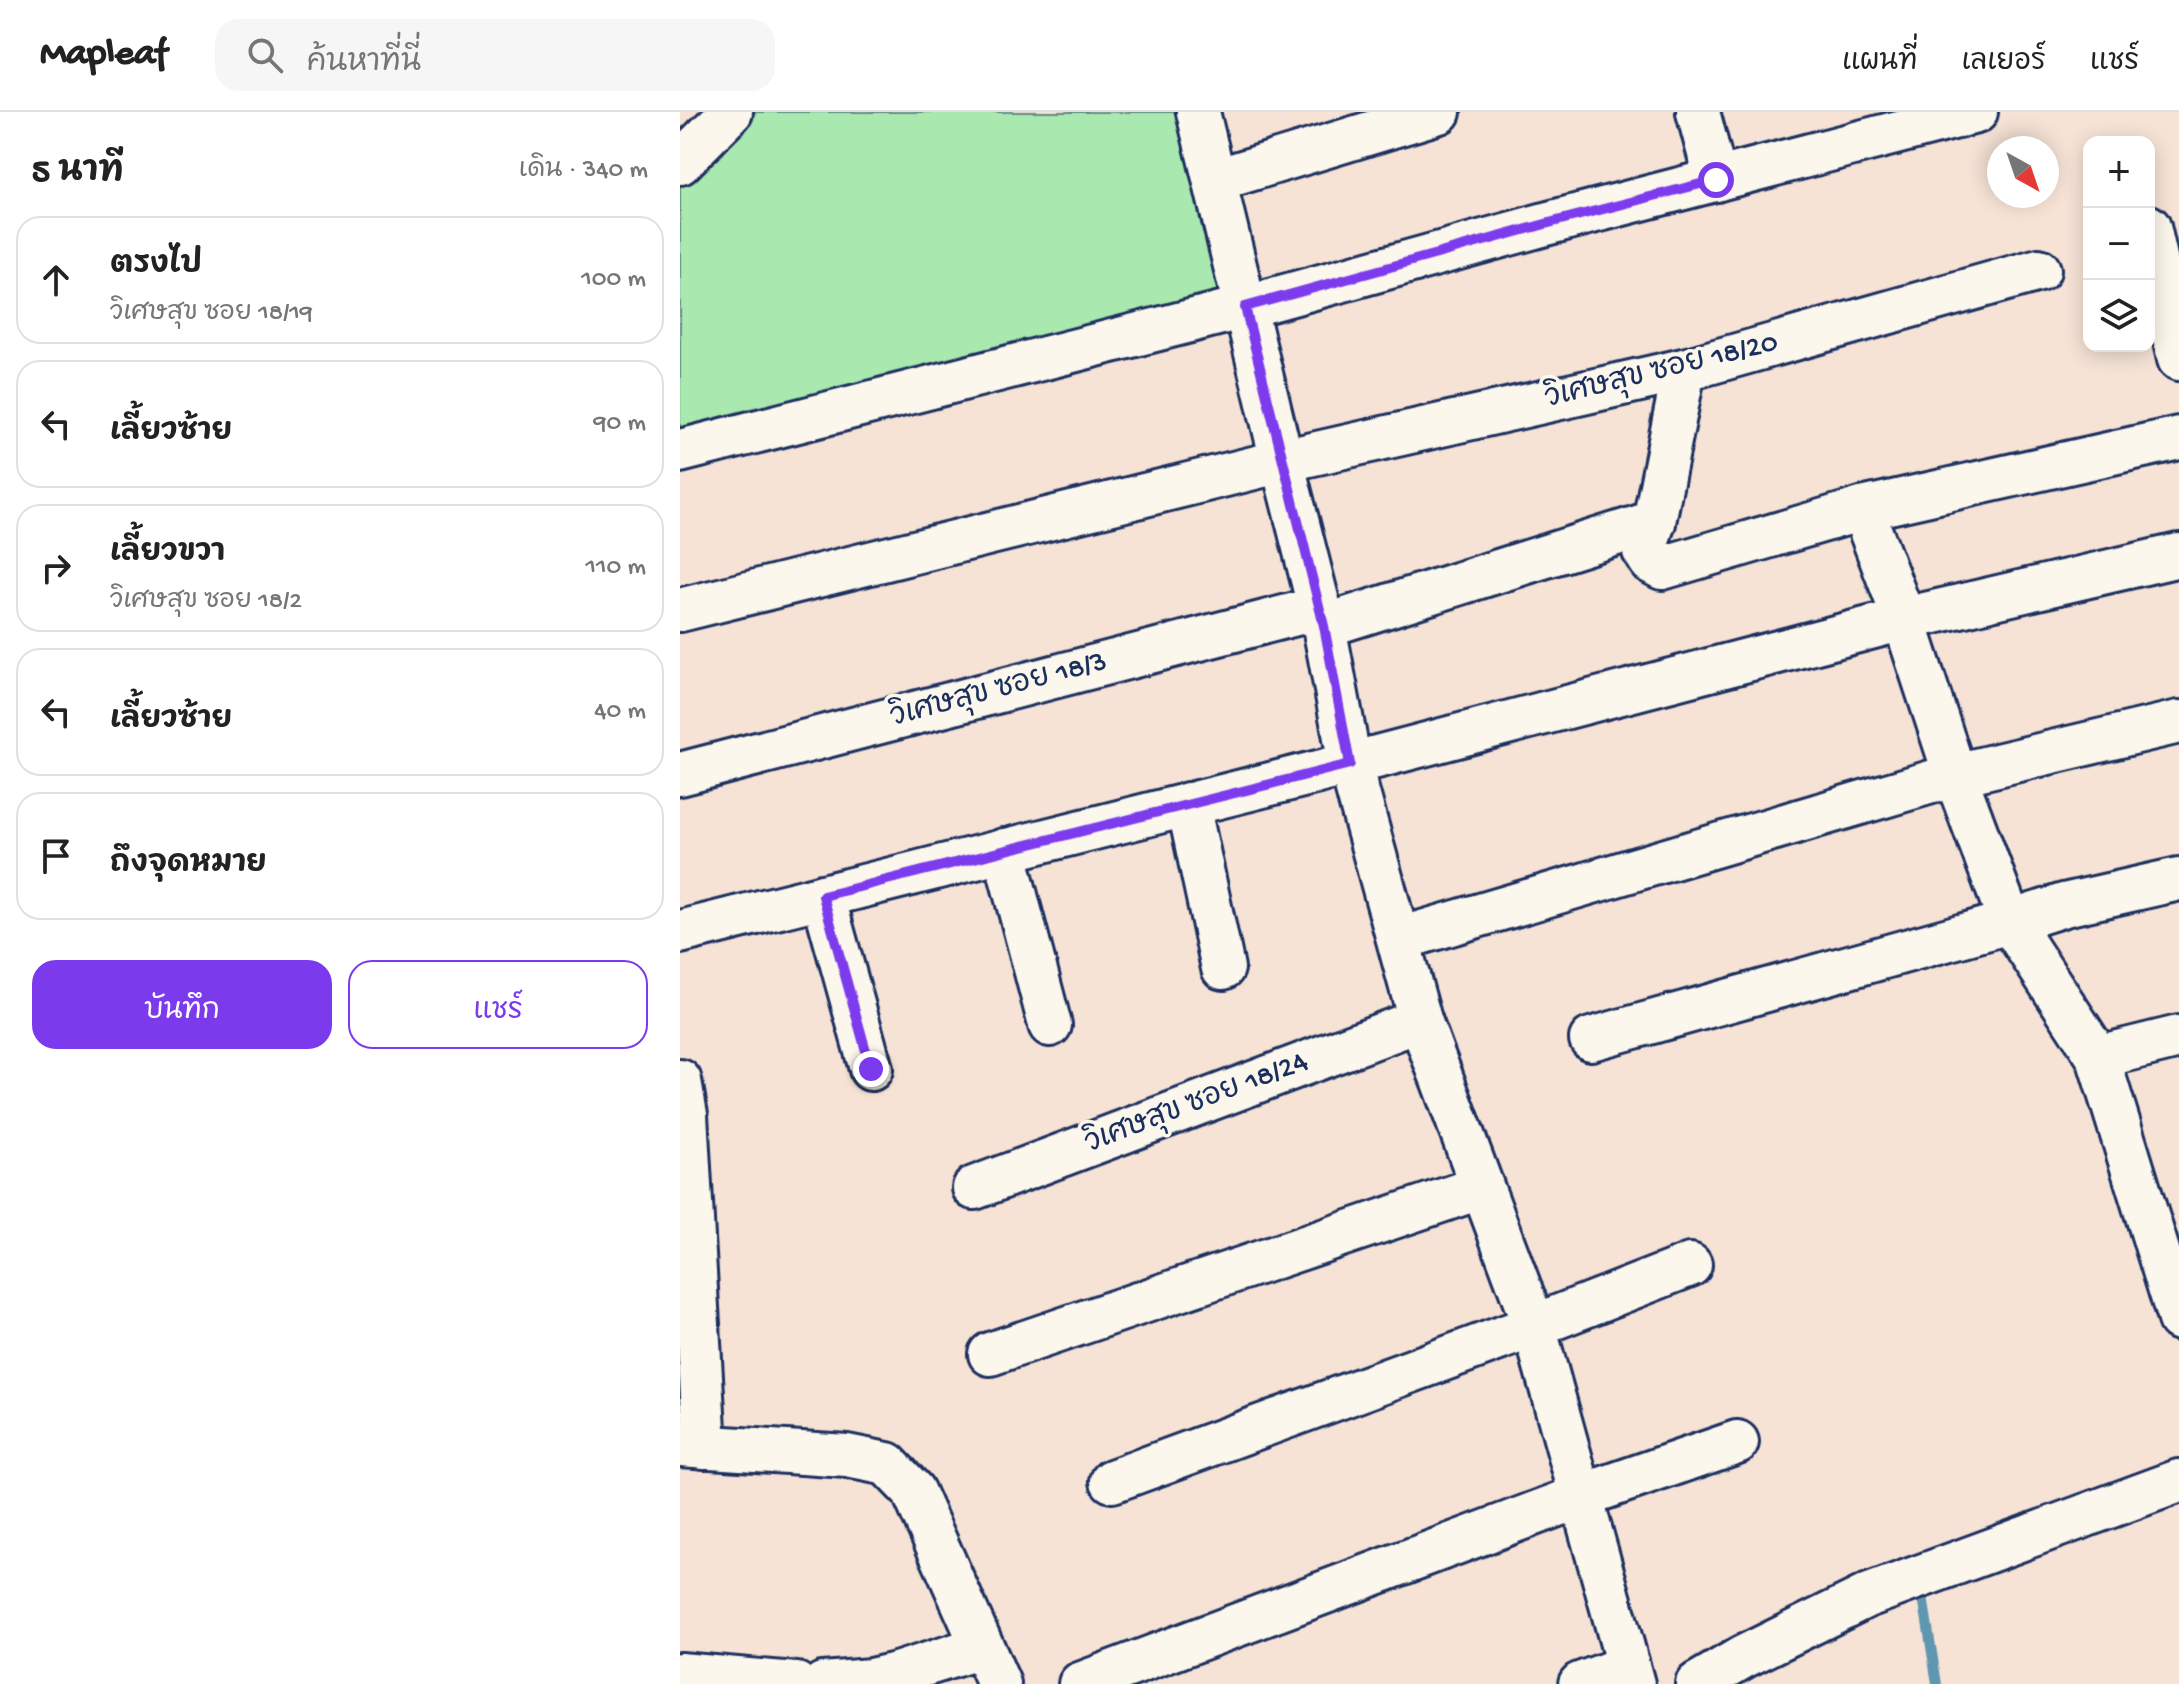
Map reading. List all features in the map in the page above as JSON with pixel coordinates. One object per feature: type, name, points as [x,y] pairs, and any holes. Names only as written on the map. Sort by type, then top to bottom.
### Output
[{"type":"street","points":[[680,163],[731,112]]},
{"type":"street","points":[[1198,112],[1322,617],[1350,764],[1420,1020],[1534,1326],[1630,1675],[1580,1684]]},
{"type":"street","points":[[1216,180],[1439,112]]},
{"type":"street","points":[[1698,112],[1716,180]]},
{"type":"street","points":[[680,451],[1245,307],[1549,223],[1976,112]]},
{"type":"street","points":[[2155,253],[2179,359]]},
{"type":"street","name":"วิเศษสุข ซอย 18/20","points":[[680,610],[1282,461],[1684,370],[2039,270]]},
{"type":"street","points":[[1684,370],[1654,522],[1644,551],[1651,562],[1662,568],[1862,509],[2179,438]]},
{"type":"street","points":[[1862,509],[1904,619],[1955,775],[2010,922],[2098,1057],[2179,1319]]},
{"type":"street","name":"วิเศษสุข ซอย 18/3","points":[[680,774],[1322,617],[1654,522]]},
{"type":"street","points":[[680,932],[1350,764],[1904,619],[2179,555]]},
{"type":"street","points":[[1399,939],[1955,775],[2179,722]]},
{"type":"street","points":[[1188,804],[1223,968]]},
{"type":"street","points":[[1004,850],[1050,1025]]},
{"type":"street","points":[[1591,1039],[2064,905],[2179,879]]},
{"type":"street","points":[[823,896],[871,1069]]},
{"type":"street","name":"วิเศษสุข ซอย 18/24","points":[[974,1188],[1420,1020]]},
{"type":"street","points":[[2098,1057],[2179,1037]]},
{"type":"street","points":[[680,1081],[686,1115],[693,1446],[847,1456],[887,1464],[913,1491],[999,1684]]},
{"type":"street","points":[[990,1354],[1482,1187]]},
{"type":"street","points":[[1112,1481],[1534,1326],[1690,1265]]},
{"type":"street","points":[[1080,1684],[1581,1496],[1737,1442]]},
{"type":"street","points":[[1697,1684],[1743,1657],[1867,1596],[2179,1481]]},
{"type":"street","points":[[823,1684],[893,1680],[981,1647]]},
{"type":"street","points":[[680,1674],[796,1684]]},
{"type":"green space","points":[[731,112],[1198,112],[1245,307],[680,451],[680,163]]},
{"type":"waterway","points":[[1924,1603],[1937,1684]]},
{"type":"route","points":[[871,1069],[823,896],[1350,764],[1324,626],[1245,307],[1716,180]]}]
